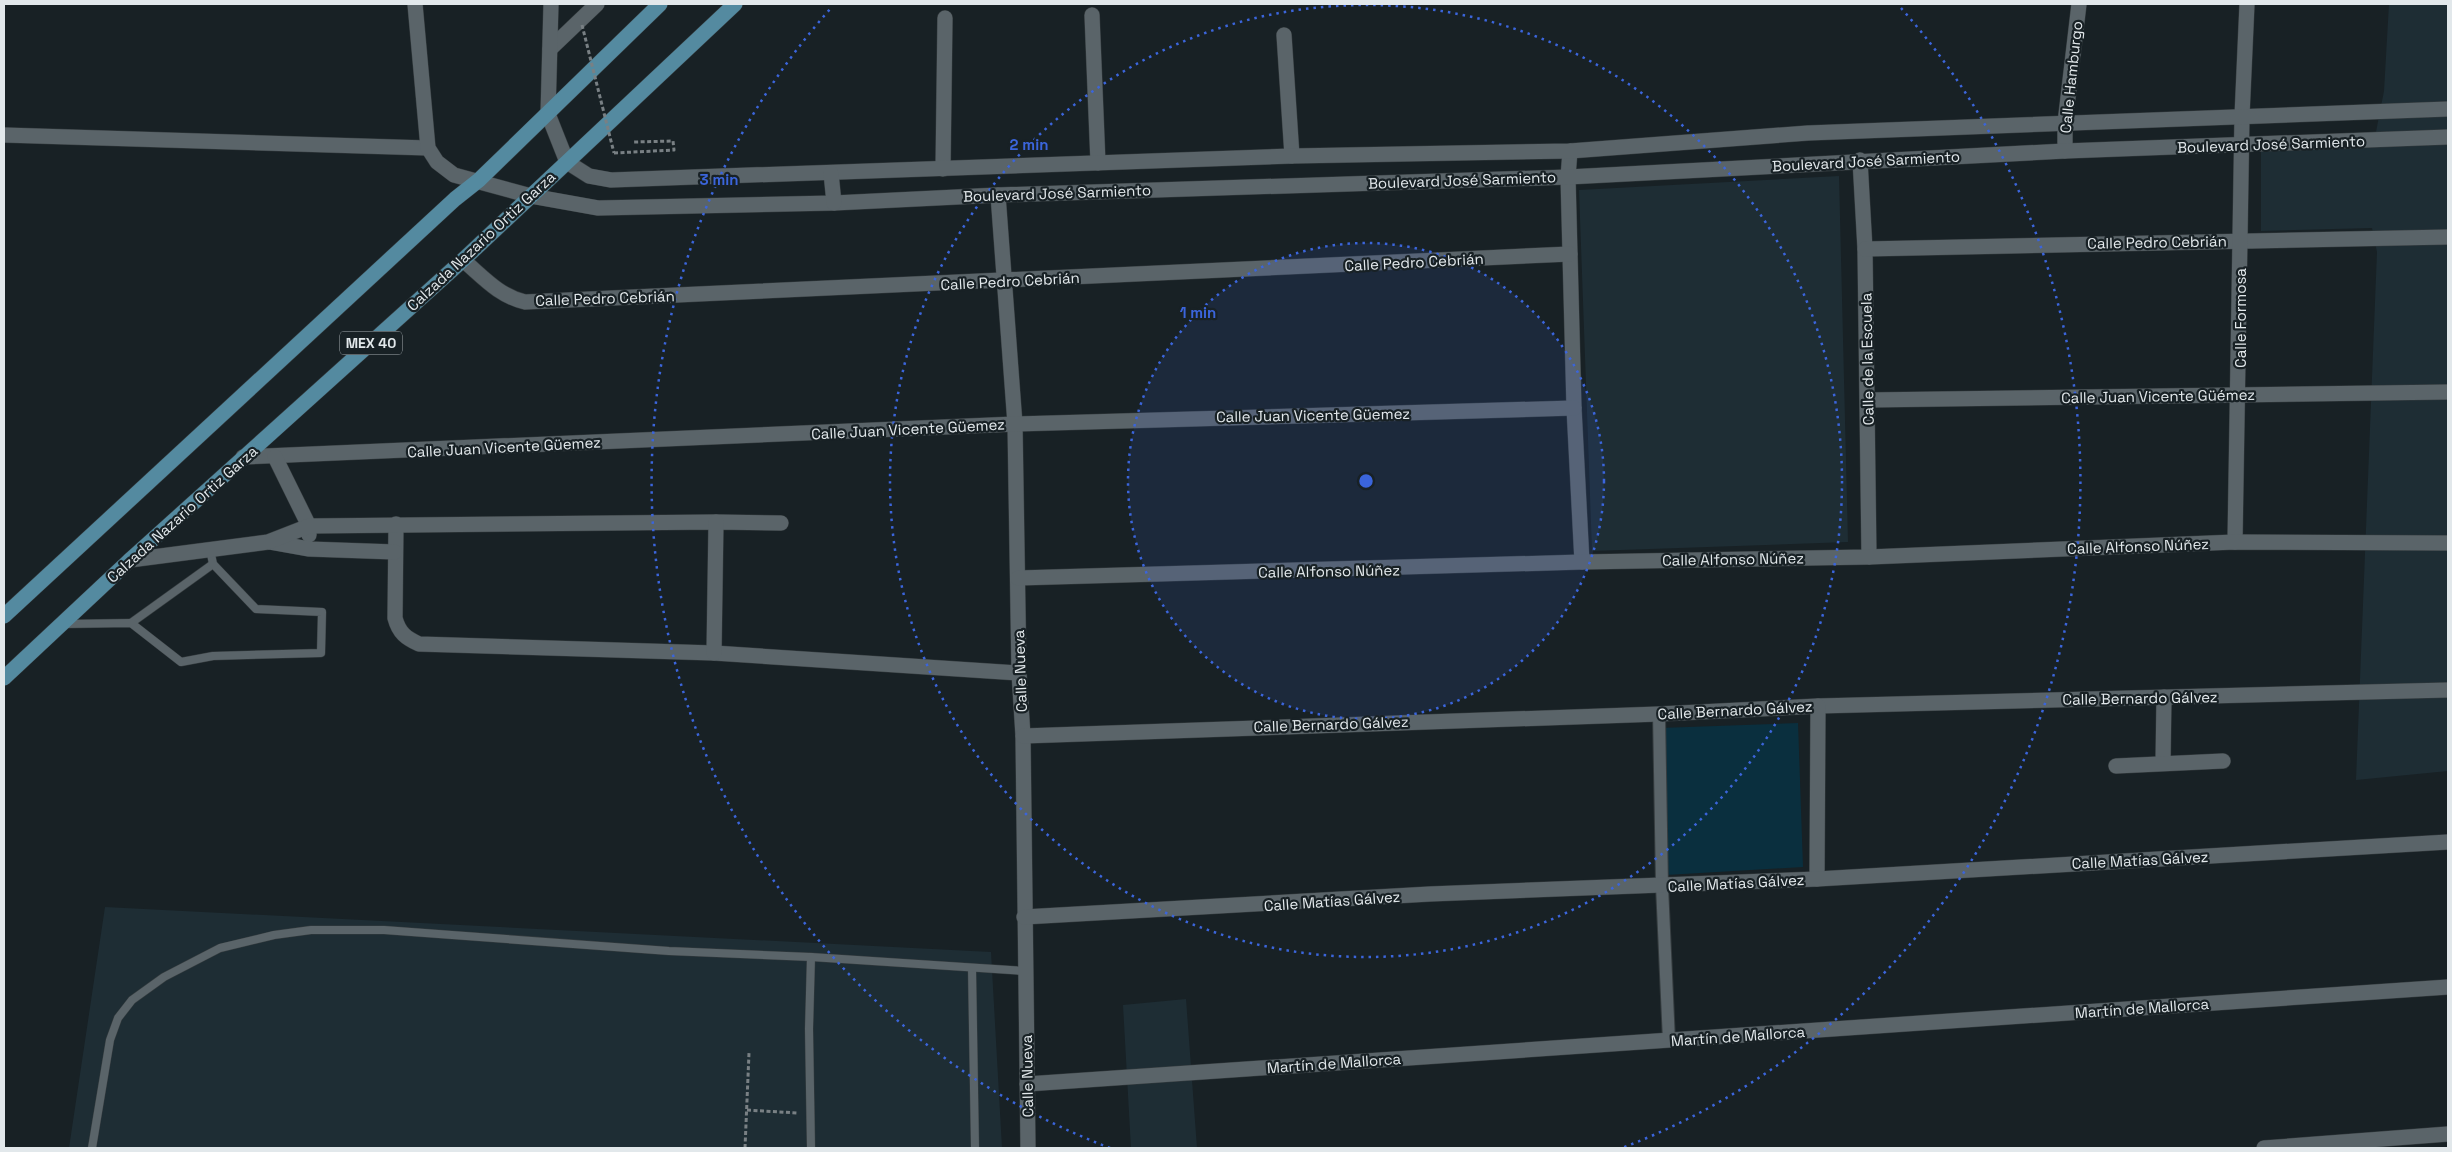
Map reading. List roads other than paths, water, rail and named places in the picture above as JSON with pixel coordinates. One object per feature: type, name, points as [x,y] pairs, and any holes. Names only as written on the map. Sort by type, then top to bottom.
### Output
[{"type":"main road","name":"MEX 40","points":[[4,616],[455,199],[479,180],[660,4]]},
{"type":"main road","name":"Calzada Nazario Ortiz Garza","points":[[4,678],[130,560],[463,260],[735,4]]},
{"type":"street","points":[[4,135],[428,148],[415,4]]},
{"type":"street","points":[[551,4],[548,114],[567,162]]},
{"type":"street","points":[[550,49],[597,4]]},
{"type":"street","name":"Calle Hamburgo","points":[[2065,151],[2065,123],[2079,4]]},
{"type":"street","name":"Calle Formosa","points":[[2235,542],[2239,396],[2242,116],[2247,4]]},
{"type":"street","points":[[1092,15],[1098,163]]},
{"type":"street","points":[[943,169],[945,18]]},
{"type":"street","points":[[1284,35],[1292,156]]},
{"type":"street","name":"Boulevard José Sarmiento","points":[[567,162],[590,176],[612,180],[1292,156],[1570,151],[1808,133],[2448,109]]},
{"type":"street","name":"Boulevard José Sarmiento","points":[[428,148],[431,156],[444,170],[454,175],[479,180],[531,196],[598,208],[834,203],[998,194],[1568,176],[1860,160],[2448,137]]},
{"type":"street","points":[[1570,151],[1568,176],[1574,408],[1582,562]]},
{"type":"street","name":"Calle de la Escuela","points":[[1860,160],[1865,249],[1870,557]]},
{"type":"street","points":[[831,173],[834,203]]},
{"type":"street","name":"Calle Nueva","points":[[998,194],[1014,424],[1019,673],[1023,736],[1028,1148]]},
{"type":"street","name":"Calle Pedro Cebrián","points":[[1865,249],[2448,237]]},
{"type":"street","name":"Calle Pedro Cebrián","points":[[463,260],[496,289],[511,298],[525,302],[1004,282],[1570,254]]},
{"type":"street","name":"Calle Juan Vicente Güémez","points":[[1868,400],[2448,392]]},
{"type":"street","name":"Calle Juan Vicente Güemez","points":[[244,457],[1014,424],[1574,408]]},
{"type":"street","points":[[276,457],[308,526],[309,549]]},
{"type":"street","points":[[130,560],[212,557],[268,542],[308,526],[716,522],[781,524]]},
{"type":"street","points":[[714,653],[716,522]]},
{"type":"street","points":[[396,524],[394,597],[398,628],[405,638],[419,644],[714,653],[1019,673]]},
{"type":"street","points":[[268,542],[309,549],[395,552]]},
{"type":"street","name":"Calle Alfonso Núñez","points":[[1018,578],[1398,569],[1582,562],[1870,557],[2235,542],[2448,543]]},
{"type":"street","name":"Calle Bernardo Gálvez","points":[[1023,736],[1659,714],[1818,706],[2448,690]]},
{"type":"street","points":[[2163,763],[2164,697]]},
{"type":"street","points":[[1817,879],[1818,706]]},
{"type":"street","points":[[1659,714],[1662,886],[1669,1041]]},
{"type":"street","points":[[2116,766],[2223,761]]},
{"type":"street","name":"Calle Matías Gálvez","points":[[1024,917],[1430,894],[1817,879],[2448,842]]},
{"type":"street","name":"Martín de Mallorca","points":[[1027,1084],[2448,987]]},
{"type":"street","points":[[2264,1148],[2448,1134]]},
{"type":"lane","points":[[61,624],[132,623],[212,557],[256,609],[322,612],[321,653],[213,656],[181,662],[132,623]]},
{"type":"lane","points":[[92,1148],[108,1052],[118,1018],[132,1000],[164,977],[220,948],[247,940],[311,930],[384,930],[669,950],[1026,971]]},
{"type":"lane","points":[[811,957],[809,1029],[811,1148]]},
{"type":"lane","points":[[972,968],[975,1148]]}]
